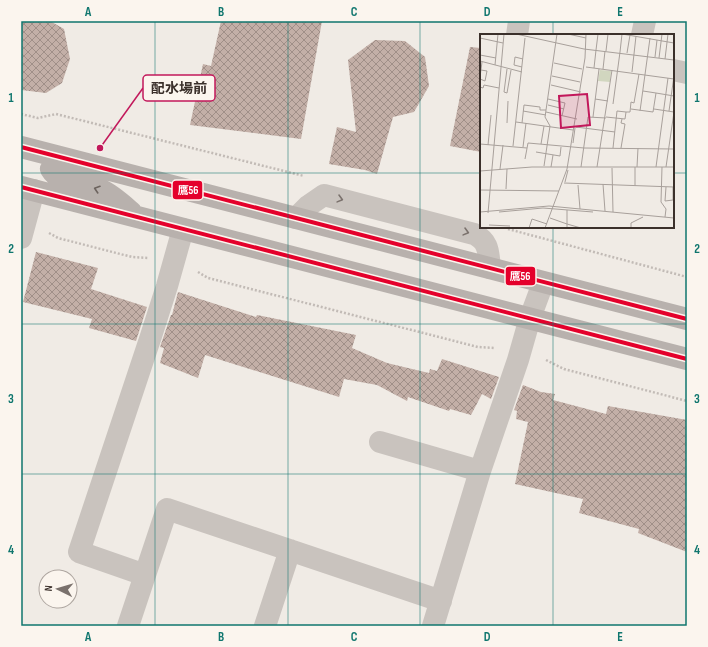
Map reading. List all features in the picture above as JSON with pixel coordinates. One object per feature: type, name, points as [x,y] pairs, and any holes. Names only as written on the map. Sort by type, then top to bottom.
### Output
[{"type":"main road","points":[[21,147],[687,319]]},
{"type":"main road","points":[[67,159],[55,164],[51,169],[55,176],[102,190],[140,218]]},
{"type":"main road","points":[[27,189],[687,359]]},
{"type":"street","points":[[517,34],[520,21]]},
{"type":"street","points":[[642,34],[645,21]]},
{"type":"street","points":[[674,70],[687,73]]},
{"type":"street","points":[[21,238],[27,189]]},
{"type":"street","points":[[296,218],[308,206],[324,195],[332,197],[474,234],[486,243],[490,268]]},
{"type":"street","points":[[145,575],[79,552],[151,336],[183,229]]},
{"type":"street","points":[[432,626],[441,601],[480,471],[543,282]]},
{"type":"street","points":[[380,442],[480,471]]},
{"type":"street","points":[[128,626],[167,509],[441,601]]},
{"type":"street","points":[[265,626],[290,550]]},
{"type":"path","points":[[21,114],[38,118],[56,114],[311,178]]},
{"type":"path","points":[[507,229],[687,277]]},
{"type":"path","points":[[46,231],[58,238],[132,257],[156,258]]},
{"type":"path","points":[[196,271],[208,278],[418,332],[478,347],[498,348]]},
{"type":"path","points":[[543,359],[564,369],[687,401]]},
{"type":"building","points":[[21,21],[50,21],[64,29],[70,59],[62,83],[46,93],[21,90]]},
{"type":"building","points":[[221,21],[322,21],[301,139],[190,125],[203,64],[211,66]]},
{"type":"building","points":[[375,40],[405,41],[425,57],[429,86],[414,112],[393,117],[377,174],[365,170],[329,164],[337,127],[356,132],[348,60]]},
{"type":"building","points":[[470,47],[480,48],[480,152],[450,146]]},
{"type":"building","points":[[36,252],[98,268],[91,289],[147,307],[136,341],[89,328],[92,319],[23,302]]},
{"type":"building","points":[[178,292],[256,317],[257,315],[356,335],[352,348],[387,363],[429,373],[430,369],[437,371],[442,359],[499,377],[491,399],[482,394],[471,415],[450,409],[449,411],[408,397],[407,401],[377,385],[344,379],[339,397],[205,355],[198,378],[160,363],[164,348],[160,347],[172,315]]},
{"type":"building","points":[[523,385],[541,392],[555,394],[553,400],[606,414],[608,406],[687,420],[687,552],[638,533],[639,529],[579,513],[583,499],[515,484],[528,422],[516,419],[517,411],[514,410]]},
{"type":"transit line","name":"鷹56","points":[[21,147],[687,319]]},
{"type":"transit line","name":"鷹56","points":[[21,187],[687,359]]},
{"type":"place","name":"配水場前","points":[[100,148]]}]
